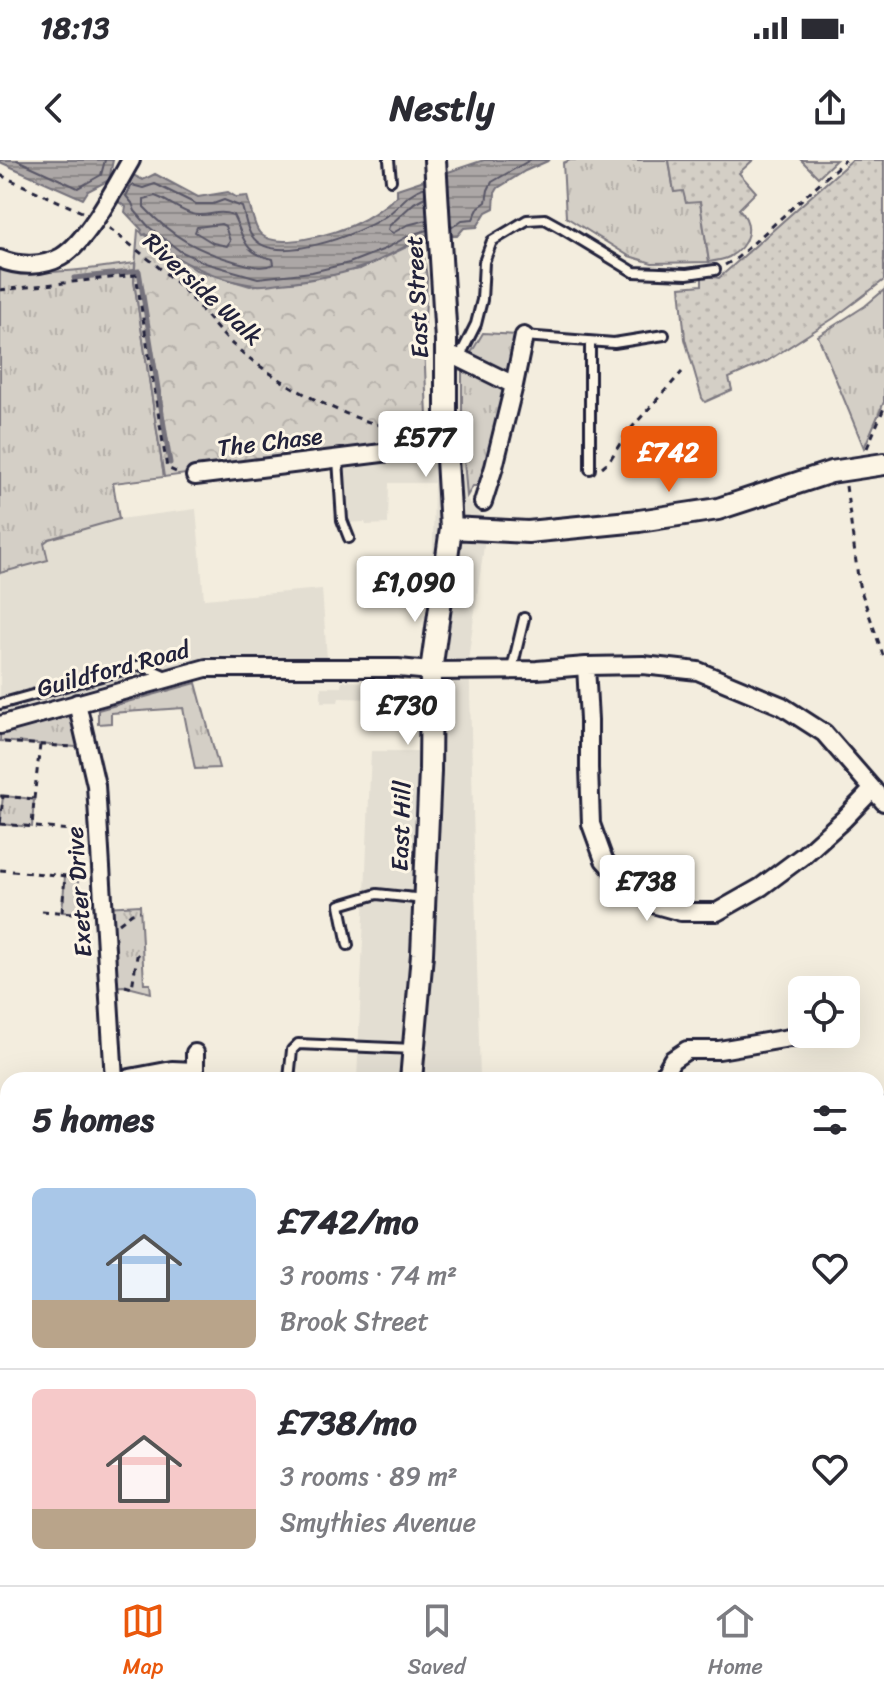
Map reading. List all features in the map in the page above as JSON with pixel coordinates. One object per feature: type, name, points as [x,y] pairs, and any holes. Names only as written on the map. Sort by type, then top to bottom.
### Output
[{"type":"street","points":[[0,259],[37,265],[62,256],[96,218],[131,160]]},
{"type":"street","name":"East Street","points":[[435,160],[440,249],[452,357],[447,445],[451,528]]},
{"type":"street","points":[[481,498],[494,467],[524,336]]},
{"type":"street","points":[[452,357],[514,385]]},
{"type":"street","name":"The Chase","points":[[188,475],[447,445]]},
{"type":"street","points":[[451,528],[528,532],[652,519],[718,509],[831,472],[875,466]]},
{"type":"street","name":"East Hill","points":[[412,1072],[421,979],[431,671],[451,528]]},
{"type":"street","name":"Guildford Road","points":[[0,725],[206,668],[398,668],[431,671],[643,665],[698,671],[782,706],[824,733],[879,796]]},
{"type":"street","points":[[586,666],[591,824],[604,860],[626,885],[656,905],[681,912],[717,912],[761,887],[804,855],[844,819],[879,796]]},
{"type":"street","name":"Exeter Drive","points":[[77,703],[96,785],[116,1072]]},
{"type":"street","points":[[667,1072],[672,1060],[687,1050],[719,1050],[788,1039]]},
{"type":"street","points":[[799,1056],[801,1048]]},
{"type":"street","points":[[195,1053],[195,1072]]},
{"type":"street","points":[[161,1072],[181,1072]]},
{"type":"lane","points":[[389,160],[391,180]]},
{"type":"lane","points":[[452,357],[476,324],[482,300],[484,262],[492,241],[527,220],[545,219],[634,272],[687,274],[715,270]]},
{"type":"lane","points":[[524,336],[614,343],[664,335]]},
{"type":"lane","points":[[590,342],[590,469]]},
{"type":"lane","points":[[338,458],[342,520],[349,538]]},
{"type":"lane","points":[[512,670],[524,618]]},
{"type":"lane","points":[[0,704],[141,665],[170,678]]},
{"type":"lane","points":[[348,945],[340,905],[377,894],[424,899]]},
{"type":"lane","points":[[290,1072],[292,1050],[298,1044],[415,1049]]},
{"type":"path","points":[[715,270],[737,258],[845,160]]},
{"type":"path","name":"Riverside Walk","points":[[0,175],[96,218],[183,289],[230,342],[296,389],[383,427],[412,432],[431,430]]},
{"type":"path","points":[[0,290],[136,275],[167,468],[188,475]]},
{"type":"path","points":[[590,469],[600,468],[610,460],[626,434],[682,372]]},
{"type":"path","points":[[875,466],[866,450],[884,408]]},
{"type":"path","points":[[844,470],[859,585],[884,658]]},
{"type":"path","points":[[0,741],[88,748]]},
{"type":"path","points":[[32,827],[40,745]]},
{"type":"path","points":[[34,799],[1,796],[0,825],[100,833]]},
{"type":"path","points":[[0,870],[78,877]]},
{"type":"path","points":[[62,912],[65,876]]},
{"type":"path","points":[[42,911],[62,912],[105,923],[140,911]]},
{"type":"path","points":[[132,988],[137,956],[142,950]]},
{"type":"shaded area","points":[[0,294],[164,477],[113,483],[119,519],[196,509],[204,599],[322,589],[327,659],[208,656],[0,713]]},
{"type":"shaded area","points":[[460,447],[465,456],[467,499],[482,517],[484,546],[469,653],[480,1072],[357,1072],[371,751],[421,751],[433,546],[434,483],[389,483],[388,524],[345,523],[343,468],[379,459]]},
{"type":"shaded area","points":[[342,681],[376,682],[375,699],[339,698],[338,702],[321,702],[321,687],[341,687]]},
{"type":"green space","points":[[570,160],[669,160],[674,192],[683,190],[700,201],[709,262],[652,263],[629,256],[566,217],[563,163]]},
{"type":"green space","points":[[669,160],[753,160],[739,173],[756,192],[739,209],[747,222],[748,235],[741,247],[729,257],[709,262],[700,202],[686,203],[683,191],[674,192]]},
{"type":"green space","points":[[801,160],[836,160],[818,177]]},
{"type":"green space","points":[[852,160],[884,160],[884,280],[834,318],[767,361],[729,378],[732,390],[705,402],[685,339],[680,287],[702,285],[702,275],[719,278]]},
{"type":"green space","points":[[138,230],[196,270],[250,286],[360,269],[422,242],[427,278],[424,342],[428,442],[164,477],[134,281]]},
{"type":"green space","points":[[135,263],[134,281],[164,477],[113,483],[119,519],[49,539],[44,543],[48,560],[0,573],[0,265],[49,272]]},
{"type":"green space","points":[[884,290],[884,402],[864,448],[818,336]]},
{"type":"green space","points":[[483,333],[518,335],[487,457],[490,461],[481,486],[473,486],[467,496],[462,435],[462,368]]},
{"type":"green space","points":[[196,683],[219,768],[195,769],[183,708],[111,713],[111,723],[98,724],[98,710]]},
{"type":"green space","points":[[77,703],[88,748],[0,741],[0,725]]},
{"type":"green space","points":[[3,796],[34,799],[32,827],[0,824]]},
{"type":"green space","points":[[65,876],[78,877],[80,913],[62,912]]},
{"type":"green space","points":[[140,905],[144,984],[150,984],[151,993],[124,986],[109,987],[104,907]]},
{"type":"water","points":[[0,160],[113,160],[109,180],[88,191],[83,199]]},
{"type":"water","points":[[484,160],[550,160],[498,188],[494,208],[486,212],[477,227],[464,228],[457,236],[420,240],[377,262],[349,271],[268,285],[228,279],[182,260],[146,234],[143,235],[125,212],[126,207],[114,199],[129,173],[143,180],[155,174],[198,197],[228,192],[236,197],[247,196],[259,232],[267,238],[291,241],[346,228],[382,208],[397,196],[397,189]]},
{"type":"waterway","points":[[74,278],[139,271],[170,463]]}]
